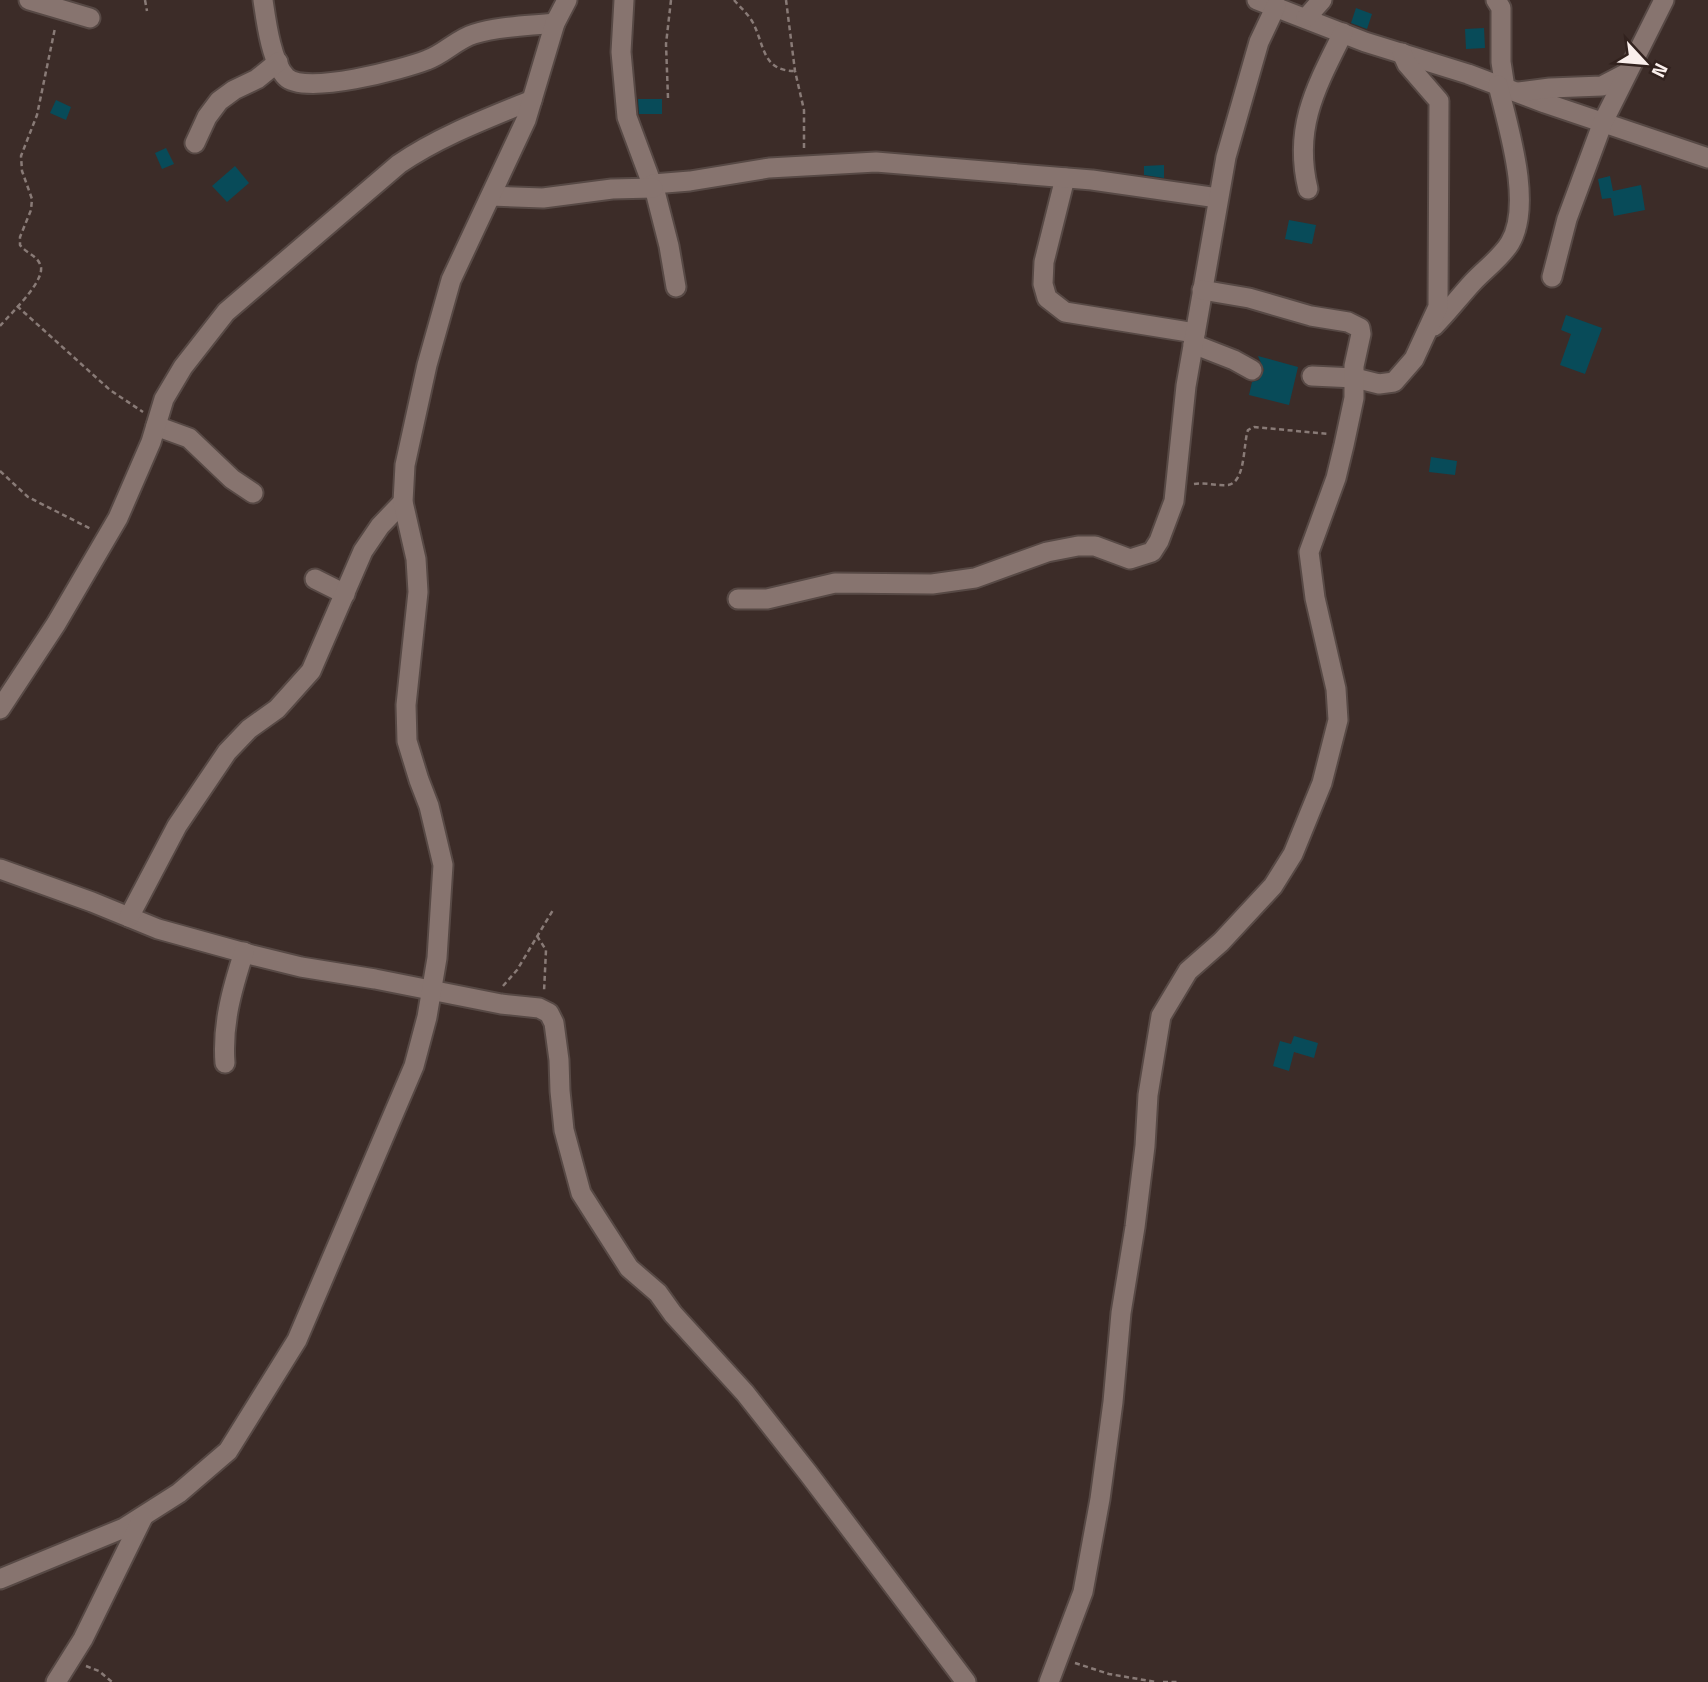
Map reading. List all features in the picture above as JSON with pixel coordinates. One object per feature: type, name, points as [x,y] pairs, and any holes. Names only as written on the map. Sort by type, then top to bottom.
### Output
[{"type":"street","points":[[263,0],[266,22],[278,62],[286,77],[293,82],[311,84],[392,71],[429,60],[474,34],[555,23]]},
{"type":"street","points":[[0,1579],[124,1528],[179,1493],[228,1451],[297,1340],[414,1066],[431,991],[439,934],[443,865],[433,818],[407,741],[406,705],[418,592],[416,559],[403,502],[405,465],[427,365],[451,280],[526,120],[555,23],[567,0]]},
{"type":"street","points":[[624,0],[621,52],[627,117],[653,186],[669,246],[676,287]]},
{"type":"street","points":[[1306,18],[1322,0]]},
{"type":"street","points":[[1426,334],[1504,251],[1516,231],[1520,196],[1501,62],[1501,8],[1496,0]]},
{"type":"street","points":[[1552,277],[1567,219],[1604,122],[1664,0]]},
{"type":"street","points":[[36,1],[90,18]]},
{"type":"street","points":[[737,599],[767,599],[835,583],[932,584],[975,578],[1046,552],[1078,546],[1095,546],[1130,559],[1152,552],[1159,541],[1174,498],[1186,386],[1218,198],[1226,157],[1259,42],[1267,3],[1343,33],[1708,158]]},
{"type":"street","points":[[1308,190],[1303,167],[1304,134],[1317,88],[1343,33]]},
{"type":"street","points":[[1312,376],[1355,378],[1379,384],[1394,382],[1414,359],[1438,307],[1439,101],[1415,74],[1402,53]]},
{"type":"street","points":[[195,143],[207,117],[219,101],[233,90],[257,79],[278,62]]},
{"type":"street","points":[[1506,89],[1602,86],[1627,74]]},
{"type":"street","points":[[0,709],[56,624],[107,536],[135,482],[164,399],[183,367],[226,312],[399,164],[419,150],[532,100]]},
{"type":"street","points":[[491,195],[542,198],[653,186],[769,168],[876,162],[1065,178],[1218,198]]},
{"type":"street","points":[[1065,178],[1044,262],[1043,284],[1047,298],[1065,312],[1194,338],[1252,370]]},
{"type":"street","points":[[1049,1682],[1083,1592],[1100,1499],[1121,1313],[1146,1146],[1148,1095],[1161,1016],[1188,971],[1221,942],[1273,886],[1286,864],[1322,783],[1338,720],[1336,689],[1320,624],[1309,552],[1336,478],[1354,398],[1354,366],[1362,334],[1355,324],[1311,316],[1249,298],[1202,290]]},
{"type":"street","points":[[157,424],[189,439],[232,479],[253,493]]},
{"type":"street","points":[[129,917],[177,826],[227,752],[249,729],[277,709],[311,671],[363,551],[380,526],[403,502]]},
{"type":"street","points":[[315,579],[345,594]]},
{"type":"street","points":[[0,869],[158,929],[244,952],[302,967],[486,1002],[539,1008],[549,1014],[554,1023],[559,1060],[564,1130],[581,1193],[629,1268],[658,1293],[673,1314],[753,1403],[966,1682]]},
{"type":"street","points":[[225,1063],[224,1043],[229,1001],[244,952]]},
{"type":"street","points":[[57,1682],[144,1516]]},
{"type":"path","points":[[145,0],[148,11]]},
{"type":"path","points":[[668,99],[666,44],[671,0]]},
{"type":"path","points":[[734,0],[750,19],[770,64],[778,69],[794,71]]},
{"type":"path","points":[[786,0],[794,71],[804,110],[804,166]]},
{"type":"path","points":[[0,326],[42,275],[42,267],[36,258],[20,245],[32,199],[20,163],[37,115],[60,8]]},
{"type":"path","points":[[17,306],[110,390],[157,424]]},
{"type":"path","points":[[1174,498],[1193,484],[1230,485],[1236,482],[1243,465],[1245,439],[1248,430],[1254,427],[1330,434],[1348,425]]},
{"type":"path","points":[[0,471],[28,496],[107,536]]},
{"type":"path","points":[[486,1002],[513,976],[553,910]]},
{"type":"path","points":[[537,936],[546,950],[543,987],[549,1014]]},
{"type":"path","points":[[71,1659],[99,1671],[112,1682]]},
{"type":"path","points":[[1058,1659],[1109,1674],[1156,1682]]},
{"type":"path","points":[[1163,1682],[1179,1682]]},
{"type":"building","points":[[1356,8],[1372,14],[1367,29],[1351,23]]},
{"type":"building","points":[[1484,28],[1485,48],[1466,49],[1465,29]]},
{"type":"building","points":[[638,99],[662,99],[662,114],[639,114]]},
{"type":"building","points":[[56,100],[71,107],[66,120],[50,113]]},
{"type":"building","points":[[166,148],[174,164],[162,169],[155,153]]},
{"type":"building","points":[[1164,165],[1164,178],[1144,175],[1144,166]]},
{"type":"building","points":[[235,166],[249,183],[227,202],[212,186]]},
{"type":"building","points":[[1610,176],[1613,191],[1641,185],[1645,210],[1614,216],[1611,198],[1602,199],[1598,179]]},
{"type":"building","points":[[1289,220],[1316,225],[1312,244],[1285,239]]},
{"type":"building","points":[[1566,315],[1602,328],[1585,374],[1560,365],[1571,334],[1561,330]]},
{"type":"building","points":[[1258,356],[1298,367],[1289,405],[1249,395],[1252,382],[1259,380],[1264,370]]},
{"type":"building","points":[[1431,457],[1457,461],[1455,475],[1429,472]]},
{"type":"building","points":[[1294,1036],[1318,1043],[1314,1058],[1294,1052],[1289,1071],[1273,1066],[1280,1041],[1291,1044]]}]
